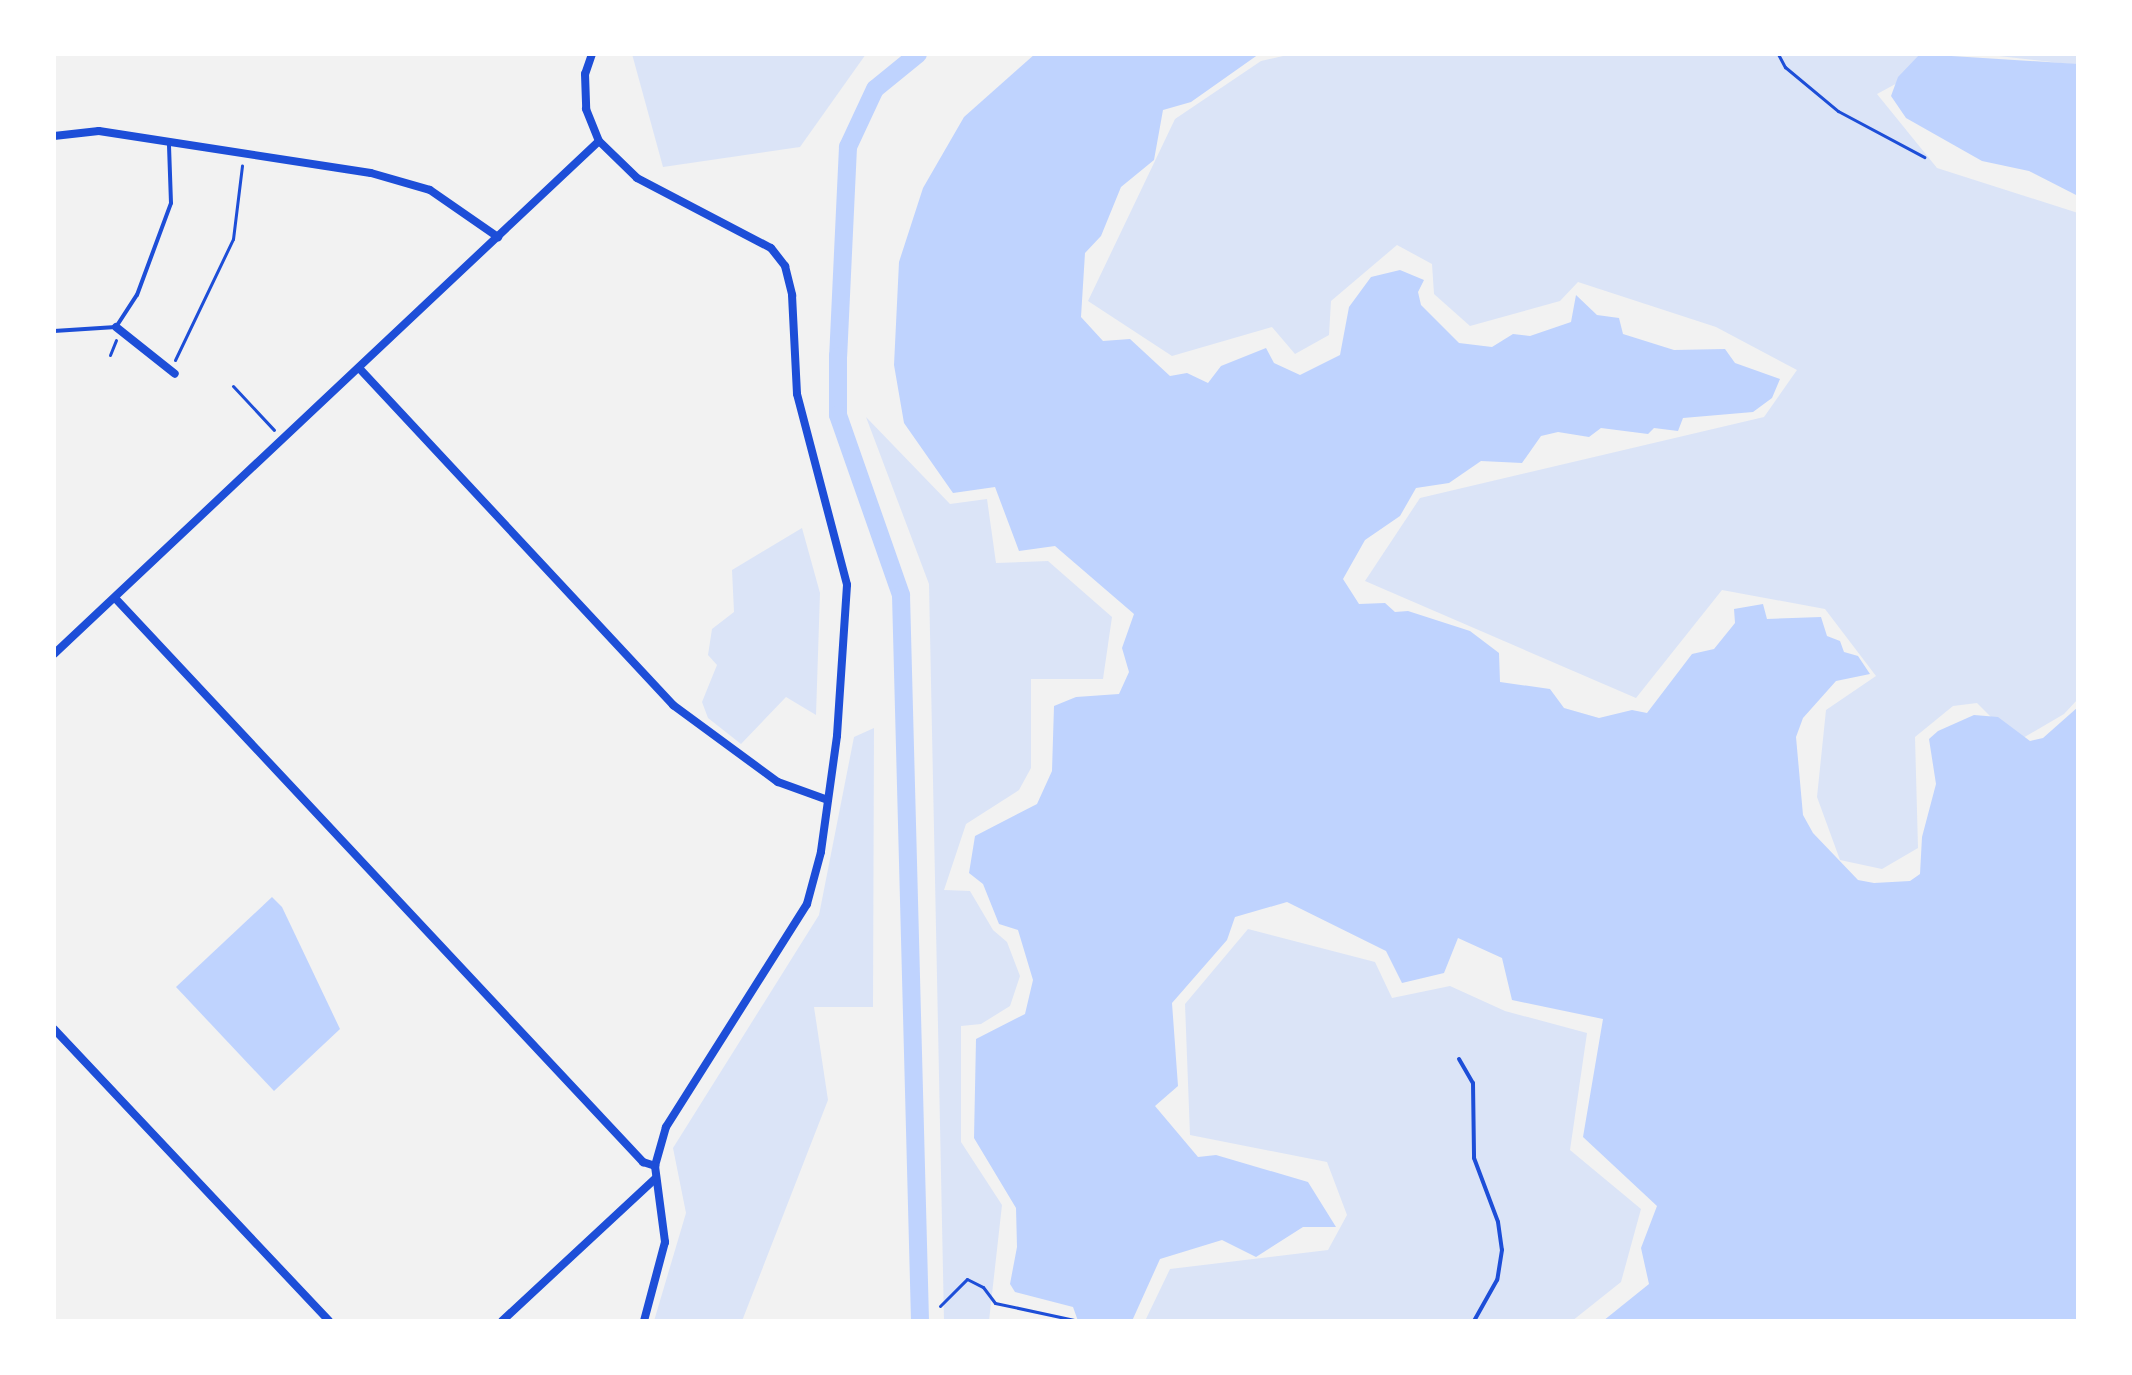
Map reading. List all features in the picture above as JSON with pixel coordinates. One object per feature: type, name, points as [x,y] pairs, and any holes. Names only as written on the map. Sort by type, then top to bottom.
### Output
[{"type":"street","points":[[592,54],[585,74],[586,109],[599,141],[637,178],[771,248],[785,266],[792,295],[797,394],[847,585],[828,800],[807,904],[678,1105],[655,1166],[655,1179],[665,1216],[665,1242],[644,1321]]},
{"type":"street","points":[[54,136],[99,131],[169,145],[244,152],[419,185],[498,237]]},
{"type":"street","points":[[54,654],[599,141]]},
{"type":"street","points":[[116,327],[172,372]]},
{"type":"street","points":[[359,368],[673,705],[778,782],[828,800]]},
{"type":"street","points":[[115,598],[643,1162],[655,1166]]},
{"type":"street","points":[[54,1029],[329,1321]]},
{"type":"street","points":[[502,1321],[655,1179]]},
{"type":"lane","points":[[54,331],[116,327],[137,295],[171,203],[169,145]]},
{"type":"lane","points":[[1459,1059],[1473,1083],[1474,1158],[1498,1222],[1502,1250],[1497,1280],[1474,1321]]},
{"type":"path","points":[[1778,54],[1785,67],[1838,111],[1924,157]]},
{"type":"path","points":[[172,372],[233,239],[244,152]]},
{"type":"path","points":[[233,386],[282,440]]},
{"type":"path","points":[[940,1306],[967,1279],[983,1287],[995,1303],[1074,1320]]},
{"type":"shaded area","points":[[632,54],[866,54],[800,147],[663,167]]},
{"type":"shaded area","points":[[1292,54],[1951,54],[1877,94],[1937,168],[2078,213],[2078,699],[2064,714],[2016,742],[1977,703],[1953,706],[1915,737],[1918,848],[1882,869],[1840,860],[1817,797],[1826,710],[1876,676],[1825,609],[1722,590],[1636,698],[1365,581],[1420,498],[1764,417],[1797,370],[1716,327],[1578,282],[1560,301],[1470,326],[1434,294],[1432,264],[1397,245],[1331,301],[1329,335],[1295,354],[1272,327],[1172,356],[1088,301],[1175,119],[1261,61]]},
{"type":"shaded area","points":[[1981,54],[2078,54],[2078,65]]},
{"type":"shaded area","points":[[866,417],[950,504],[987,499],[996,563],[1048,561],[1112,617],[1103,679],[1031,679],[1031,768],[1019,790],[966,824],[944,890],[970,891],[993,930],[1007,942],[1020,976],[1010,1006],[981,1024],[961,1026],[961,1142],[1002,1205],[989,1321],[944,1321],[929,584]]},
{"type":"shaded area","points":[[802,528],[820,593],[816,715],[786,697],[741,744],[708,718],[702,702],[717,665],[708,655],[712,629],[734,612],[732,570]]},
{"type":"shaded area","points":[[874,728],[873,1007],[814,1007],[828,1100],[742,1321],[654,1321],[686,1213],[673,1148],[819,915],[854,737]]},
{"type":"shaded area","points":[[1248,929],[1375,962],[1392,998],[1450,986],[1505,1011],[1587,1033],[1570,1150],[1641,1209],[1621,1282],[1572,1321],[1145,1321],[1170,1269],[1328,1250],[1347,1215],[1327,1162],[1190,1135],[1185,1004]]},
{"type":"water","points":[[1035,54],[1259,54],[1191,102],[1163,110],[1154,160],[1121,187],[1101,236],[1085,253],[1081,317],[1103,341],[1130,339],[1170,376],[1187,373],[1208,383],[1221,366],[1266,348],[1274,363],[1300,375],[1340,355],[1349,307],[1371,277],[1400,270],[1424,280],[1418,292],[1421,305],[1459,343],[1492,347],[1513,334],[1530,336],[1571,322],[1576,295],[1597,315],[1619,318],[1623,334],[1674,350],[1725,349],[1735,363],[1780,379],[1772,398],[1753,412],[1683,418],[1678,431],[1654,428],[1648,434],[1601,428],[1589,437],[1558,432],[1541,436],[1522,463],[1481,461],[1449,483],[1416,488],[1400,516],[1365,540],[1343,579],[1359,604],[1385,603],[1395,612],[1408,611],[1470,631],[1499,653],[1500,682],[1550,689],[1564,708],[1599,718],[1632,710],[1647,713],[1692,654],[1714,649],[1735,623],[1734,609],[1763,604],[1767,619],[1821,617],[1827,636],[1840,641],[1844,652],[1858,656],[1870,674],[1836,681],[1803,718],[1796,737],[1803,815],[1813,833],[1858,880],[1874,883],[1910,881],[1920,874],[1922,837],[1936,784],[1929,739],[1938,731],[1974,715],[1998,717],[2030,741],[2043,738],[2078,707],[2078,1321],[1603,1321],[1649,1284],[1641,1248],[1657,1206],[1583,1137],[1603,1019],[1512,1000],[1502,958],[1458,938],[1444,973],[1402,983],[1386,951],[1287,902],[1235,917],[1227,940],[1172,1003],[1178,1086],[1155,1106],[1198,1157],[1216,1155],[1308,1182],[1336,1227],[1303,1227],[1256,1257],[1222,1240],[1160,1259],[1132,1321],[1078,1321],[1073,1307],[1015,1292],[1010,1284],[1017,1247],[1016,1208],[974,1138],[976,1039],[1025,1014],[1033,980],[1018,930],[999,924],[983,884],[969,873],[975,836],[1037,804],[1052,771],[1054,706],[1076,697],[1119,694],[1129,672],[1122,648],[1134,614],[1055,546],[1019,551],[995,487],[953,493],[904,423],[894,365],[899,262],[923,188],[964,117]]},
{"type":"water","points":[[1920,54],[2078,64],[2078,196],[2029,171],[1982,161],[1906,118],[1891,96],[1898,77]]},
{"type":"water","points":[[272,897],[282,907],[340,1029],[274,1091],[176,987]]},
{"type":"waterway","points":[[918,54],[875,89],[848,147],[838,415],[901,595],[920,1321]]}]
